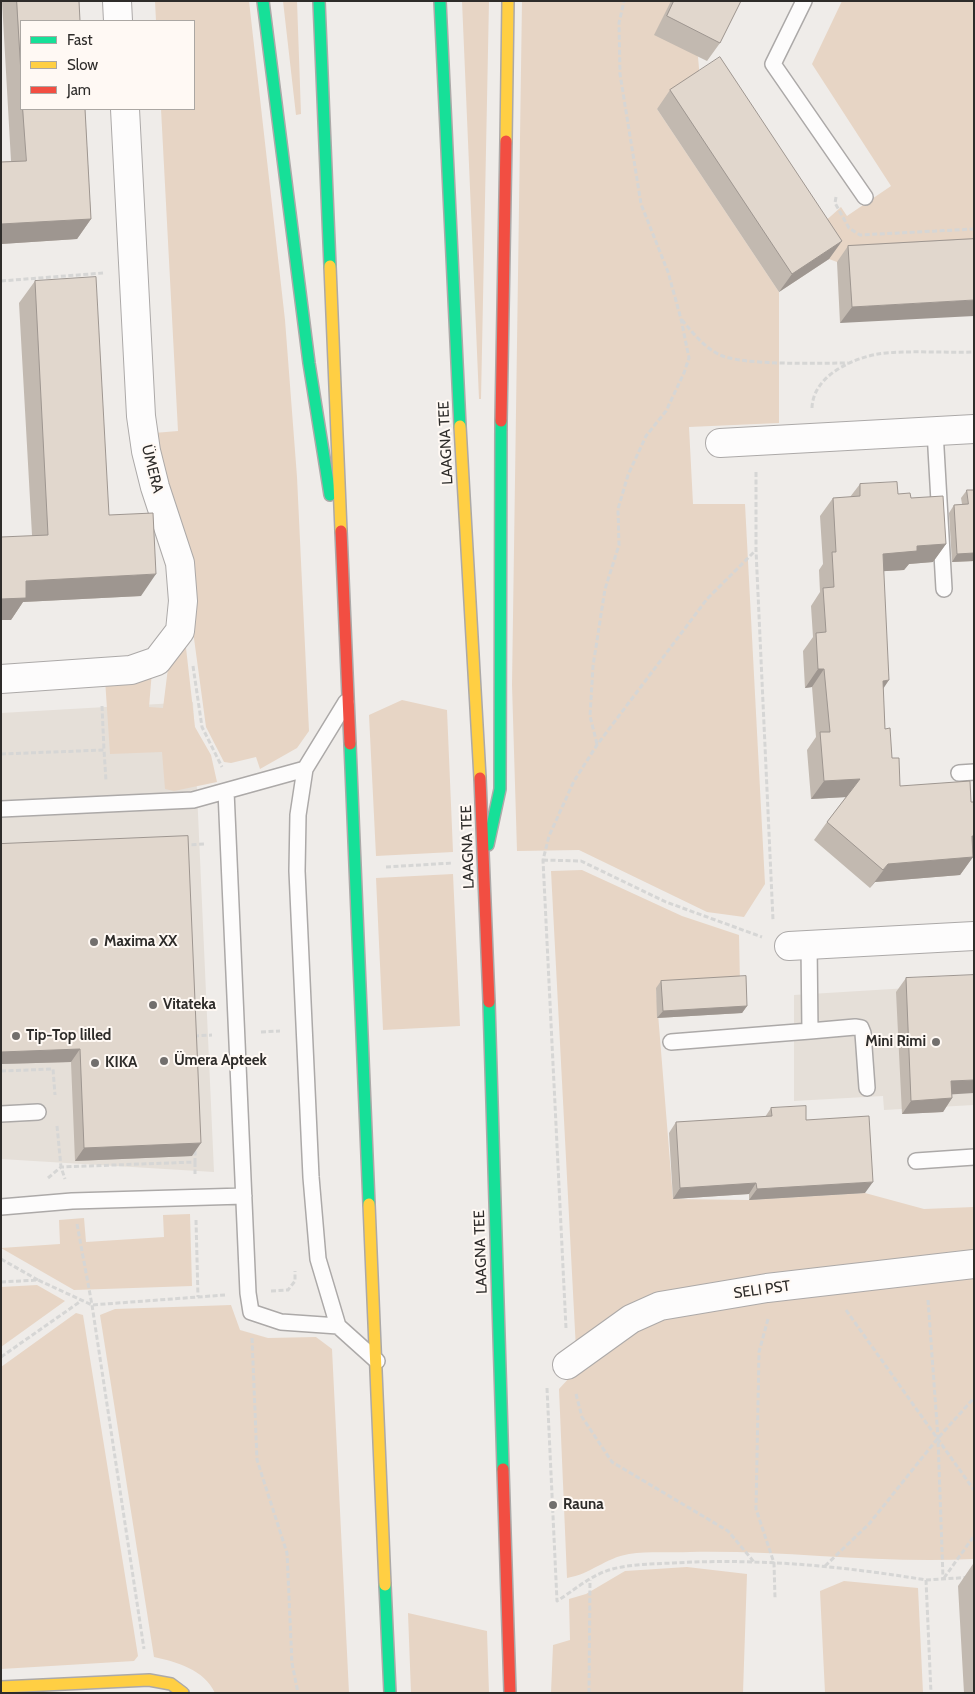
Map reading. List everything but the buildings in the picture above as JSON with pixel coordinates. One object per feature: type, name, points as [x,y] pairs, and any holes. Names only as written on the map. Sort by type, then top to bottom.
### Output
[{"type":"main road","points":[[263,1],[309,363],[343,572]]},
{"type":"main road","points":[[319,1],[390,1693]]},
{"type":"main road","name":"LAAGNA TEE","points":[[440,1],[454,330],[485,862],[510,1693]]},
{"type":"main road","points":[[485,862],[500,789],[500,494],[508,1]]},
{"type":"main road","points":[[1,1687],[149,1680],[170,1684],[183,1693]]},
{"type":"street","points":[[117,1],[118,20]]},
{"type":"street","name":"ÜMERA","points":[[125,110],[141,416],[146,451],[155,487],[180,563],[183,601],[180,631]]},
{"type":"street","points":[[720,443],[974,429]]},
{"type":"street","points":[[1,679],[131,670],[157,661],[180,631]]},
{"type":"street","points":[[790,944],[974,936]]},
{"type":"street","name":"SELI PST","points":[[568,1365],[631,1319],[660,1306],[776,1287],[974,1264]]},
{"type":"lane","points":[[804,1],[773,64],[865,196]]},
{"type":"lane","points":[[935,432],[944,589]]},
{"type":"lane","points":[[349,697],[305,769],[298,815],[297,871],[311,1177],[318,1259],[338,1326],[377,1361]]},
{"type":"lane","points":[[1,809],[193,800],[305,769]]},
{"type":"lane","points":[[226,791],[248,1293],[251,1312],[281,1322],[338,1326]]},
{"type":"lane","points":[[790,944],[810,1031]]},
{"type":"lane","points":[[671,1042],[861,1028],[864,1033],[867,1088]]},
{"type":"lane","points":[[1,1114],[38,1112]]},
{"type":"lane","points":[[916,1161],[974,1157]]},
{"type":"lane","points":[[1,1207],[72,1200],[244,1196]]},
{"type":"path","points":[[597,745],[590,716],[593,666],[604,589],[619,545],[618,509],[628,475],[646,436],[666,410],[689,358],[668,272],[641,204],[620,74],[619,23],[624,1]]},
{"type":"path","points":[[843,165],[835,203],[849,228],[860,235],[974,229]]},
{"type":"path","points":[[1,280],[111,272]]},
{"type":"path","points":[[681,319],[701,341],[719,354],[744,360],[848,363]]},
{"type":"path","points":[[811,438],[812,404],[821,381],[848,363],[878,354],[974,352]]},
{"type":"path","points":[[543,860],[580,861],[666,902],[790,944],[756,550],[756,441]]},
{"type":"path","points":[[754,1562],[728,1531],[612,1462],[582,1417],[568,1365],[543,860],[549,836],[574,781],[597,745],[707,599],[756,550]]},
{"type":"path","points":[[180,631],[188,635],[202,727],[224,771],[244,766],[252,783]]},
{"type":"path","points":[[102,706],[107,805]]},
{"type":"path","points":[[1,754],[104,750]]},
{"type":"path","points":[[183,855],[183,845],[228,844]]},
{"type":"path","points":[[385,867],[453,863]]},
{"type":"path","points":[[1,1071],[53,1069]]},
{"type":"path","points":[[194,1142],[198,1297]]},
{"type":"path","points":[[45,1181],[61,1167],[195,1162]]},
{"type":"path","points":[[61,1167],[72,1200],[92,1305],[149,1680]]},
{"type":"path","points":[[1,1259],[38,1280],[82,1300],[1,1357]]},
{"type":"path","points":[[926,1270],[938,1438],[944,1578]]},
{"type":"path","points":[[1,1282],[38,1280]]},
{"type":"path","points":[[825,1281],[974,1490]]},
{"type":"path","points":[[775,1598],[774,1563],[756,1509],[759,1352],[776,1287]]},
{"type":"path","points":[[251,1312],[257,1460],[287,1553],[292,1663],[298,1693]]},
{"type":"path","points":[[568,1365],[546,1366],[557,1601],[607,1571],[628,1566],[693,1562],[754,1562],[825,1566],[926,1580],[974,1577]]},
{"type":"path","points":[[825,1566],[869,1524],[938,1438],[974,1398]]},
{"type":"path","points":[[944,1578],[974,1536]]},
{"type":"path","points":[[589,1693],[590,1580]]},
{"type":"path","points":[[926,1580],[931,1693]]},
{"type":"shaded area","points":[[155,1],[249,1],[285,320],[297,477],[309,731],[297,748],[260,769],[256,757],[231,763],[224,762],[206,727],[193,631],[154,433],[178,431],[161,110],[195,110],[195,20],[156,20]]},
{"type":"shaded area","points":[[283,1],[297,1],[301,114],[296,115]]},
{"type":"shaded area","points":[[462,1],[489,1],[481,399],[479,399]]},
{"type":"shaded area","points":[[522,1],[671,1],[698,57],[700,80],[657,109],[779,292],[779,423],[689,427],[693,504],[745,504],[765,884],[744,917],[707,912],[579,850],[517,851],[512,685]]},
{"type":"shaded area","points":[[842,1],[974,1],[974,255],[837,262],[829,259],[812,233],[841,207],[847,216],[891,186],[812,64]]},
{"type":"shaded area","points":[[185,639],[195,727],[211,755],[217,782],[174,791],[165,789],[162,752],[110,754],[105,679],[152,671],[149,707],[163,708],[169,660]]},
{"type":"shaded area","points":[[402,700],[447,710],[453,852],[376,856],[369,715]]},
{"type":"shaded area","points":[[193,702],[214,1172],[1,1159],[1,713]]},
{"type":"shaded area","points":[[582,870],[682,916],[739,935],[740,984],[656,989],[673,1199],[749,1200],[865,1193],[924,1209],[974,1207],[974,1250],[723,1282],[576,1350],[551,871]]},
{"type":"shaded area","points":[[453,874],[460,1026],[383,1030],[376,878]]},
{"type":"shaded area","points":[[974,984],[974,1105],[884,1110],[883,1096],[794,1101],[794,995]]},
{"type":"shaded area","points":[[190,1214],[192,1286],[74,1290],[1,1248],[60,1244],[59,1220],[84,1218],[86,1242],[164,1237],[163,1215]]},
{"type":"shaded area","points":[[974,1274],[974,1559],[903,1560],[726,1552],[644,1553],[620,1556],[576,1576],[567,1578],[559,1389],[582,1364],[661,1310]]},
{"type":"shaded area","points":[[37,1285],[65,1301],[1,1347],[1,1287]]},
{"type":"shaded area","points":[[231,1305],[240,1330],[268,1338],[316,1337],[332,1349],[349,1693],[215,1693],[197,1672],[180,1664],[154,1657],[100,1315],[115,1309]]},
{"type":"shaded area","points":[[76,1313],[83,1315],[138,1656],[134,1661],[1,1669],[1,1367]]},
{"type":"shaded area","points":[[687,1567],[747,1574],[743,1693],[551,1693],[553,1645],[570,1640],[569,1599],[586,1594],[625,1571]]},
{"type":"shaded area","points":[[844,1581],[918,1588],[923,1693],[825,1693],[820,1591]]},
{"type":"shaded area","points":[[408,1613],[487,1631],[489,1693],[411,1693]]},
{"type":"traffic: fast","points":[[263,1],[309,363],[330,495]]},
{"type":"traffic: fast","points":[[319,1],[330,266]]},
{"type":"traffic: fast","points":[[440,1],[460,426]]},
{"type":"traffic: fast","points":[[488,845],[500,789],[501,421]]},
{"type":"traffic: fast","points":[[350,744],[369,1204]]},
{"type":"traffic: fast","points":[[489,1002],[503,1469]]},
{"type":"traffic: fast","points":[[385,1585],[390,1693]]},
{"type":"traffic: slow","points":[[506,141],[508,1]]},
{"type":"traffic: slow","points":[[330,266],[341,531]]},
{"type":"traffic: slow","points":[[460,426],[480,778]]},
{"type":"traffic: slow","points":[[369,1204],[385,1585]]},
{"type":"traffic: slow","points":[[1,1687],[149,1680],[171,1684],[183,1693]]},
{"type":"traffic: jam","points":[[501,421],[506,141]]},
{"type":"traffic: jam","points":[[341,531],[350,744]]},
{"type":"traffic: jam","points":[[480,778],[489,1002]]},
{"type":"traffic: jam","points":[[503,1469],[510,1693]]},
{"type":"place","name":"Maxima XX","points":[[94,942]]},
{"type":"place","name":"Vitateka","points":[[153,1005]]},
{"type":"place","name":"Tip-Top lilled","points":[[16,1036]]},
{"type":"place","name":"Mini Rimi","points":[[936,1042]]},
{"type":"place","name":"Ümera Apteek","points":[[164,1061]]},
{"type":"place","name":"KIKA","points":[[95,1063]]},
{"type":"place","name":"Rauna","points":[[553,1505]]}]
